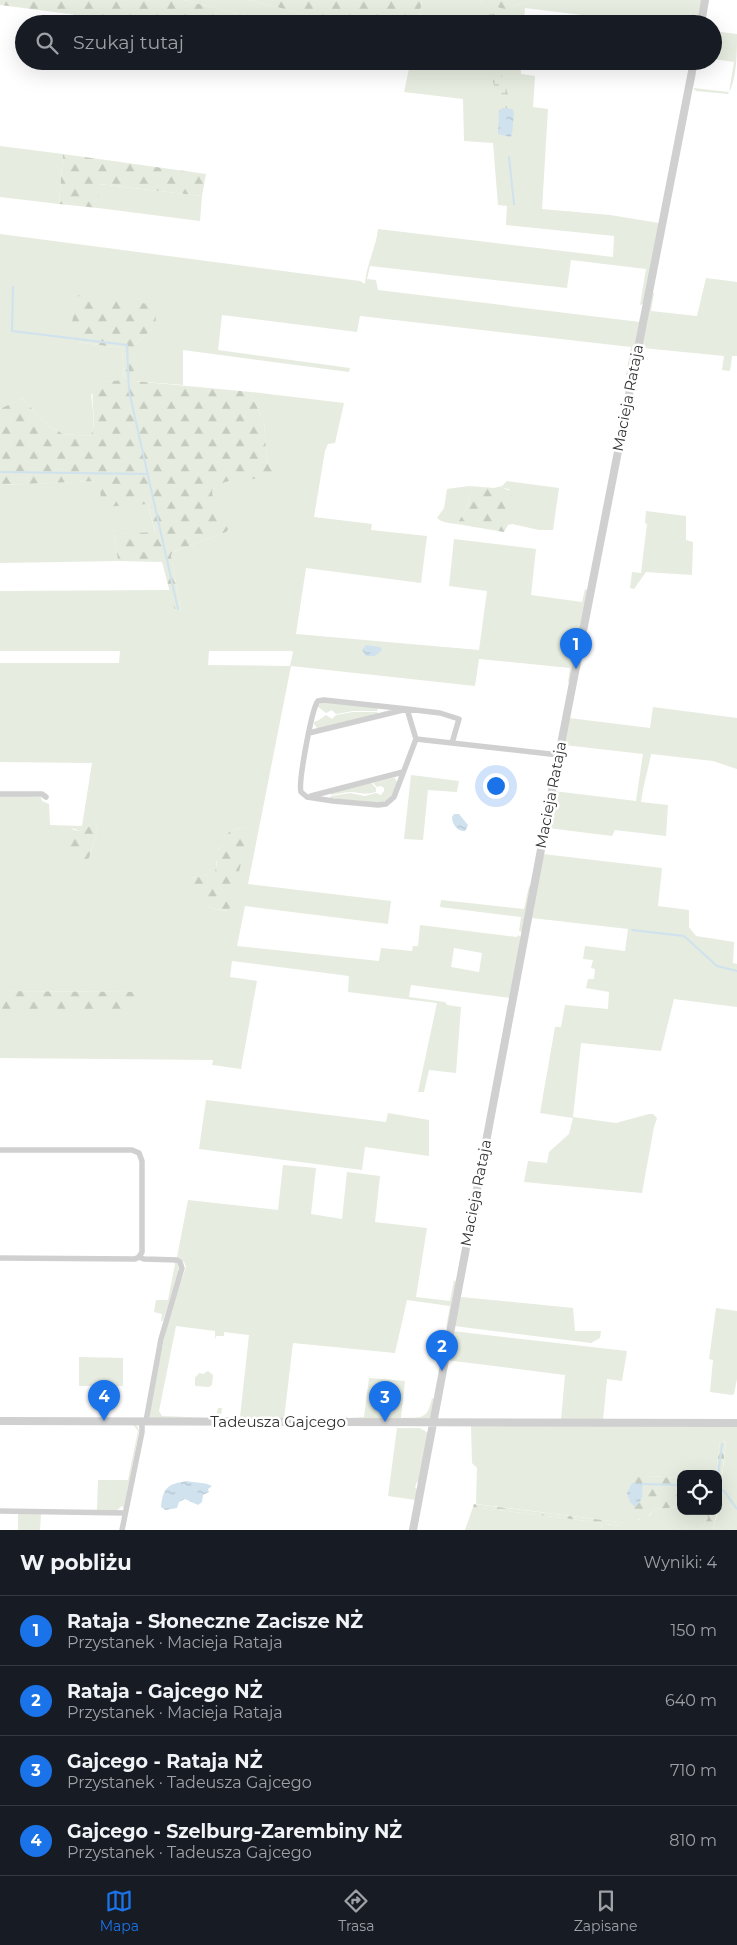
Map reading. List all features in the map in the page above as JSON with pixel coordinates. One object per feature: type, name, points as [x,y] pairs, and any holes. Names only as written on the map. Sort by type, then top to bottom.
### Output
[{"type":"street","points":[[702,15],[705,0]]},
{"type":"street","name":"Macieja Rataja","points":[[412,1530],[559,755],[692,70]]},
{"type":"street","points":[[407,709],[416,739],[393,798],[385,805],[307,797],[301,792],[299,785],[314,706],[321,700],[407,709],[440,713],[459,719],[452,743]]},
{"type":"street","points":[[309,733],[407,709]]},
{"type":"street","points":[[416,739],[559,755]]},
{"type":"street","points":[[307,797],[403,772]]},
{"type":"street","points":[[0,794],[42,794],[46,797]]},
{"type":"street","points":[[0,1150],[132,1150],[138,1153],[142,1160],[142,1252],[139,1257]]},
{"type":"street","points":[[0,1258],[135,1259],[139,1257],[144,1259],[174,1259],[181,1263],[182,1270],[161,1339],[122,1530]]},
{"type":"street","name":"Tadeusza Gajcego","points":[[0,1421],[737,1423]]},
{"type":"street","points":[[0,1510],[125,1514]]},
{"type":"green space","points":[[0,0],[183,0],[244,15],[77,15],[0,5]]},
{"type":"green space","points":[[183,0],[249,0],[308,15],[244,15]]},
{"type":"green space","points":[[249,0],[422,0],[420,15],[308,15]]},
{"type":"green space","points":[[422,0],[481,0],[480,2],[511,7],[524,3],[524,0],[703,0],[700,15],[582,15],[525,8],[525,15],[420,15]]},
{"type":"green space","points":[[481,0],[524,0],[524,3],[511,7],[508,10],[480,2]]},
{"type":"green space","points":[[486,10],[488,10],[495,15],[484,15]]},
{"type":"green space","points":[[722,32],[737,34],[735,74],[729,92],[734,62],[722,60]]},
{"type":"green space","points":[[409,70],[521,70],[521,74],[535,76],[533,107],[548,109],[542,209],[610,215],[659,223],[645,303],[640,305],[646,269],[571,260],[567,288],[370,266],[367,279],[376,280],[378,290],[640,322],[629,376],[626,375],[631,347],[360,316],[357,332],[222,315],[218,350],[350,368],[349,372],[183,350],[183,385],[134,381],[134,345],[155,327],[77,342],[122,348],[124,381],[104,382],[91,395],[94,421],[90,436],[63,434],[45,423],[22,398],[0,409],[0,234],[360,281],[365,284],[378,229],[613,257],[614,236],[506,225],[507,206],[498,205],[493,143],[464,141],[463,99],[404,92]]},
{"type":"green space","points":[[487,70],[500,70],[510,100],[510,109],[502,108],[500,98]]},
{"type":"green space","points":[[696,73],[693,88],[694,74]]},
{"type":"green space","points":[[693,88],[729,92],[728,94],[696,91]]},
{"type":"green space","points":[[0,146],[63,154],[59,204],[0,197]]},
{"type":"green space","points":[[63,154],[206,174],[202,196],[99,184],[98,208],[59,204]]},
{"type":"green space","points":[[98,184],[202,196],[200,221],[98,208]]},
{"type":"green space","points":[[706,278],[737,282],[737,356],[732,356],[730,371],[722,370],[724,356],[643,348],[639,359],[652,293],[654,293],[651,311],[697,316]]},
{"type":"green space","points":[[78,295],[157,305],[155,327],[134,345],[134,381],[251,392],[264,423],[267,462],[272,470],[272,474],[256,479],[233,480],[218,485],[212,491],[215,506],[235,522],[226,532],[173,552],[171,555],[181,611],[175,611],[162,562],[118,561],[114,534],[155,532],[148,504],[102,507],[99,481],[0,485],[0,409],[22,398],[45,423],[63,434],[90,436],[94,425],[94,387],[104,382],[124,380],[122,348],[77,342],[72,322]]},
{"type":"green space","points":[[251,392],[344,403],[335,443],[328,444],[325,451],[314,517],[372,524],[371,530],[427,536],[421,583],[306,568],[296,634],[479,650],[487,591],[449,586],[454,539],[536,549],[531,595],[582,602],[585,589],[589,591],[572,665],[571,681],[568,682],[570,668],[479,659],[475,686],[291,666],[248,884],[391,901],[388,924],[245,906],[237,946],[379,961],[381,948],[412,951],[413,946],[418,946],[420,925],[517,937],[518,935],[521,937],[510,998],[411,985],[409,997],[445,1002],[447,1005],[461,1007],[456,1073],[429,1070],[424,1092],[418,1092],[437,1003],[348,992],[349,976],[232,961],[230,977],[257,981],[241,1069],[212,1065],[213,1060],[0,1058],[0,1010],[138,1010],[138,992],[0,991],[0,795],[41,797],[42,801],[49,804],[50,825],[82,826],[92,763],[0,762],[0,663],[119,663],[120,651],[0,651],[0,591],[170,590],[175,611],[181,611],[171,555],[173,552],[226,532],[231,518],[218,511],[212,491],[222,481],[268,476],[272,470],[267,462],[264,423]],"holes":[[[209,651],[293,652],[290,666],[208,665]],[[91,824],[95,824],[98,829],[89,858],[72,828],[80,831]],[[244,827],[229,911],[212,908],[203,903],[189,878],[210,875],[216,872],[218,849],[226,844],[230,831]],[[454,948],[482,953],[479,972],[451,967]]]},
{"type":"green space","points":[[99,481],[148,504],[155,533],[114,534],[118,561],[0,563],[0,485]]},
{"type":"green space","points":[[507,481],[559,488],[553,530],[539,530],[512,524],[508,525],[507,515],[510,494],[509,489],[502,486]]},
{"type":"green space","points":[[469,486],[469,501],[457,524],[444,522],[437,518],[444,508],[447,489]]},
{"type":"green space","points":[[469,486],[494,488],[502,486],[511,491],[507,516],[508,525],[504,532],[457,524],[469,501]]},
{"type":"green space","points":[[646,511],[686,516],[686,540],[693,542],[692,575],[646,572],[634,589],[630,588],[632,572],[641,573],[647,524],[645,523]]},
{"type":"green space","points":[[323,702],[378,708],[377,711],[353,711],[336,714],[332,710],[326,713],[317,706]]},
{"type":"green space","points":[[653,707],[737,718],[737,769],[713,761],[651,754],[641,802],[668,805],[666,836],[615,830],[612,836],[548,828],[554,791],[636,801],[643,754],[564,745],[569,718],[650,728]]},
{"type":"green space","points":[[353,712],[377,712],[378,714],[320,728],[317,728],[314,724],[314,722],[326,715],[332,719],[336,715]]},
{"type":"green space","points":[[411,775],[459,781],[457,792],[428,790],[423,840],[404,839]]},
{"type":"green space","points":[[395,778],[397,782],[395,789],[390,798],[383,802],[369,803],[330,798],[331,796],[350,793],[365,796],[376,793],[381,795],[384,788],[381,786],[377,787],[373,783]]},
{"type":"green space","points":[[371,783],[376,788],[376,792],[366,794],[349,792],[331,795],[331,793]]},
{"type":"green space","points":[[91,824],[95,824],[98,829],[89,858],[80,863],[74,861],[68,845],[70,829],[80,831]]},
{"type":"green space","points":[[244,827],[249,832],[229,911],[209,907],[197,897],[188,885],[189,878],[210,875],[215,872],[217,863],[215,854],[218,849],[226,844],[226,836],[230,831]]},
{"type":"green space","points":[[543,854],[662,868],[658,906],[689,910],[689,927],[696,936],[734,942],[733,963],[737,964],[737,1007],[674,999],[661,1051],[581,1043],[573,1117],[616,1123],[649,1114],[653,1114],[657,1118],[642,1193],[524,1182],[528,1161],[547,1163],[549,1152],[569,1134],[573,1118],[540,1113],[555,1027],[561,1027],[565,1005],[608,1009],[609,992],[586,988],[588,979],[594,979],[595,969],[591,968],[593,960],[583,959],[585,946],[625,951],[628,929],[532,918]]},
{"type":"green space","points":[[529,886],[531,888],[523,932],[519,931],[521,917],[440,907],[441,900],[524,909]]},
{"type":"green space","points":[[0,991],[138,992],[138,1010],[0,1010]]},
{"type":"green space","points":[[206,1100],[386,1122],[388,1113],[429,1120],[429,1156],[365,1147],[362,1170],[199,1149]]},
{"type":"green space","points":[[283,1165],[316,1168],[311,1214],[342,1219],[347,1172],[380,1176],[375,1222],[427,1228],[416,1297],[450,1301],[454,1280],[456,1282],[448,1327],[446,1328],[450,1306],[407,1300],[395,1353],[293,1343],[284,1419],[215,1418],[218,1408],[222,1408],[221,1417],[240,1417],[249,1335],[224,1332],[224,1336],[216,1336],[215,1340],[215,1331],[176,1326],[159,1411],[162,1416],[209,1418],[150,1418],[149,1414],[168,1319],[186,1267],[184,1262],[177,1257],[188,1200],[278,1210]]},
{"type":"green space","points":[[173,1260],[179,1265],[178,1274],[163,1321],[161,1321],[162,1314],[154,1312],[156,1300],[168,1300],[175,1264]]},
{"type":"green space","points":[[461,1297],[573,1308],[575,1331],[601,1331],[600,1338],[591,1343],[454,1326]]},
{"type":"green space","points":[[716,1308],[737,1311],[737,1379],[734,1394],[732,1395],[710,1392],[713,1360],[709,1359]]},
{"type":"green space","points":[[452,1331],[627,1351],[622,1381],[607,1379],[603,1420],[561,1420],[565,1375],[446,1360]]},
{"type":"green space","points":[[79,1357],[123,1358],[123,1386],[79,1386]]},
{"type":"green space","points":[[208,1371],[213,1375],[212,1385],[209,1387],[195,1386],[195,1378],[199,1373],[203,1374]]},
{"type":"green space","points":[[369,1378],[405,1381],[401,1418],[422,1416],[428,1411],[432,1398],[435,1400],[432,1416],[428,1420],[346,1418],[346,1416],[348,1418],[364,1417]]},
{"type":"green space","points":[[132,1423],[137,1426],[139,1431],[124,1508],[122,1506],[116,1511],[97,1510],[98,1480],[128,1480],[138,1431]]},
{"type":"green space","points":[[737,1425],[737,1530],[713,1530],[717,1515],[722,1515],[722,1477],[726,1443],[724,1441],[720,1441],[716,1470],[677,1470],[677,1478],[642,1477],[632,1481],[638,1520],[650,1515],[655,1509],[677,1507],[677,1515],[707,1515],[708,1518],[701,1530],[627,1530],[627,1523],[476,1504],[477,1468],[472,1463],[471,1426]]},
{"type":"green space","points":[[397,1428],[420,1428],[428,1433],[419,1482],[417,1482],[415,1487],[418,1490],[416,1500],[388,1496]]},
{"type":"green space","points":[[722,1440],[726,1443],[722,1474],[722,1470],[716,1470],[720,1441]]},
{"type":"green space","points":[[644,1476],[677,1478],[677,1507],[655,1509],[646,1517],[635,1519],[630,1510],[628,1499],[628,1493],[634,1478]]},
{"type":"green space","points":[[474,1504],[627,1523],[627,1530],[622,1530],[622,1526],[606,1524],[605,1530],[601,1529],[602,1523],[473,1507]]},
{"type":"green space","points":[[473,1507],[602,1523],[601,1529],[605,1529],[605,1524],[622,1526],[622,1530],[465,1530]]},
{"type":"green space","points":[[18,1513],[41,1514],[40,1530],[18,1530]]},
{"type":"green space","points":[[707,1515],[716,1515],[713,1530],[701,1530],[708,1518]]},
{"type":"water","points":[[502,108],[512,109],[514,112],[512,135],[510,137],[498,134],[499,111]]},
{"type":"water","points":[[366,645],[380,647],[382,650],[375,656],[366,656],[362,650]]},
{"type":"water","points":[[454,814],[459,814],[468,825],[465,831],[458,829],[454,825],[452,817]]},
{"type":"water","points":[[187,1481],[212,1486],[208,1489],[209,1492],[203,1495],[202,1502],[198,1505],[185,1499],[179,1502],[177,1508],[165,1510],[161,1507],[163,1495],[171,1485]]},
{"type":"water","points":[[632,1483],[642,1484],[641,1500],[635,1507],[630,1502],[627,1493]]},
{"type":"waterway","points":[[509,157],[514,204]]},
{"type":"waterway","points":[[13,287],[12,331],[127,345],[129,391],[178,609]]},
{"type":"waterway","points":[[0,472],[148,474]]},
{"type":"waterway","points":[[632,930],[684,936],[717,966],[737,971]]},
{"type":"waterway","points":[[719,1470],[722,1444]]},
{"type":"waterway","points":[[642,1484],[677,1485]]},
{"type":"waterway","points":[[722,1490],[737,1509]]},
{"type":"place","name":"Rataja - Słoneczne Zacisze NŻ","points":[[576,669]]},
{"type":"place","name":"Rataja - Gajcego NŻ","points":[[442,1371]]},
{"type":"place","name":"Gajcego - Szelburg-Zarembiny NŻ","points":[[104,1421]]},
{"type":"place","name":"Gajcego - Rataja NŻ","points":[[385,1422]]}]
